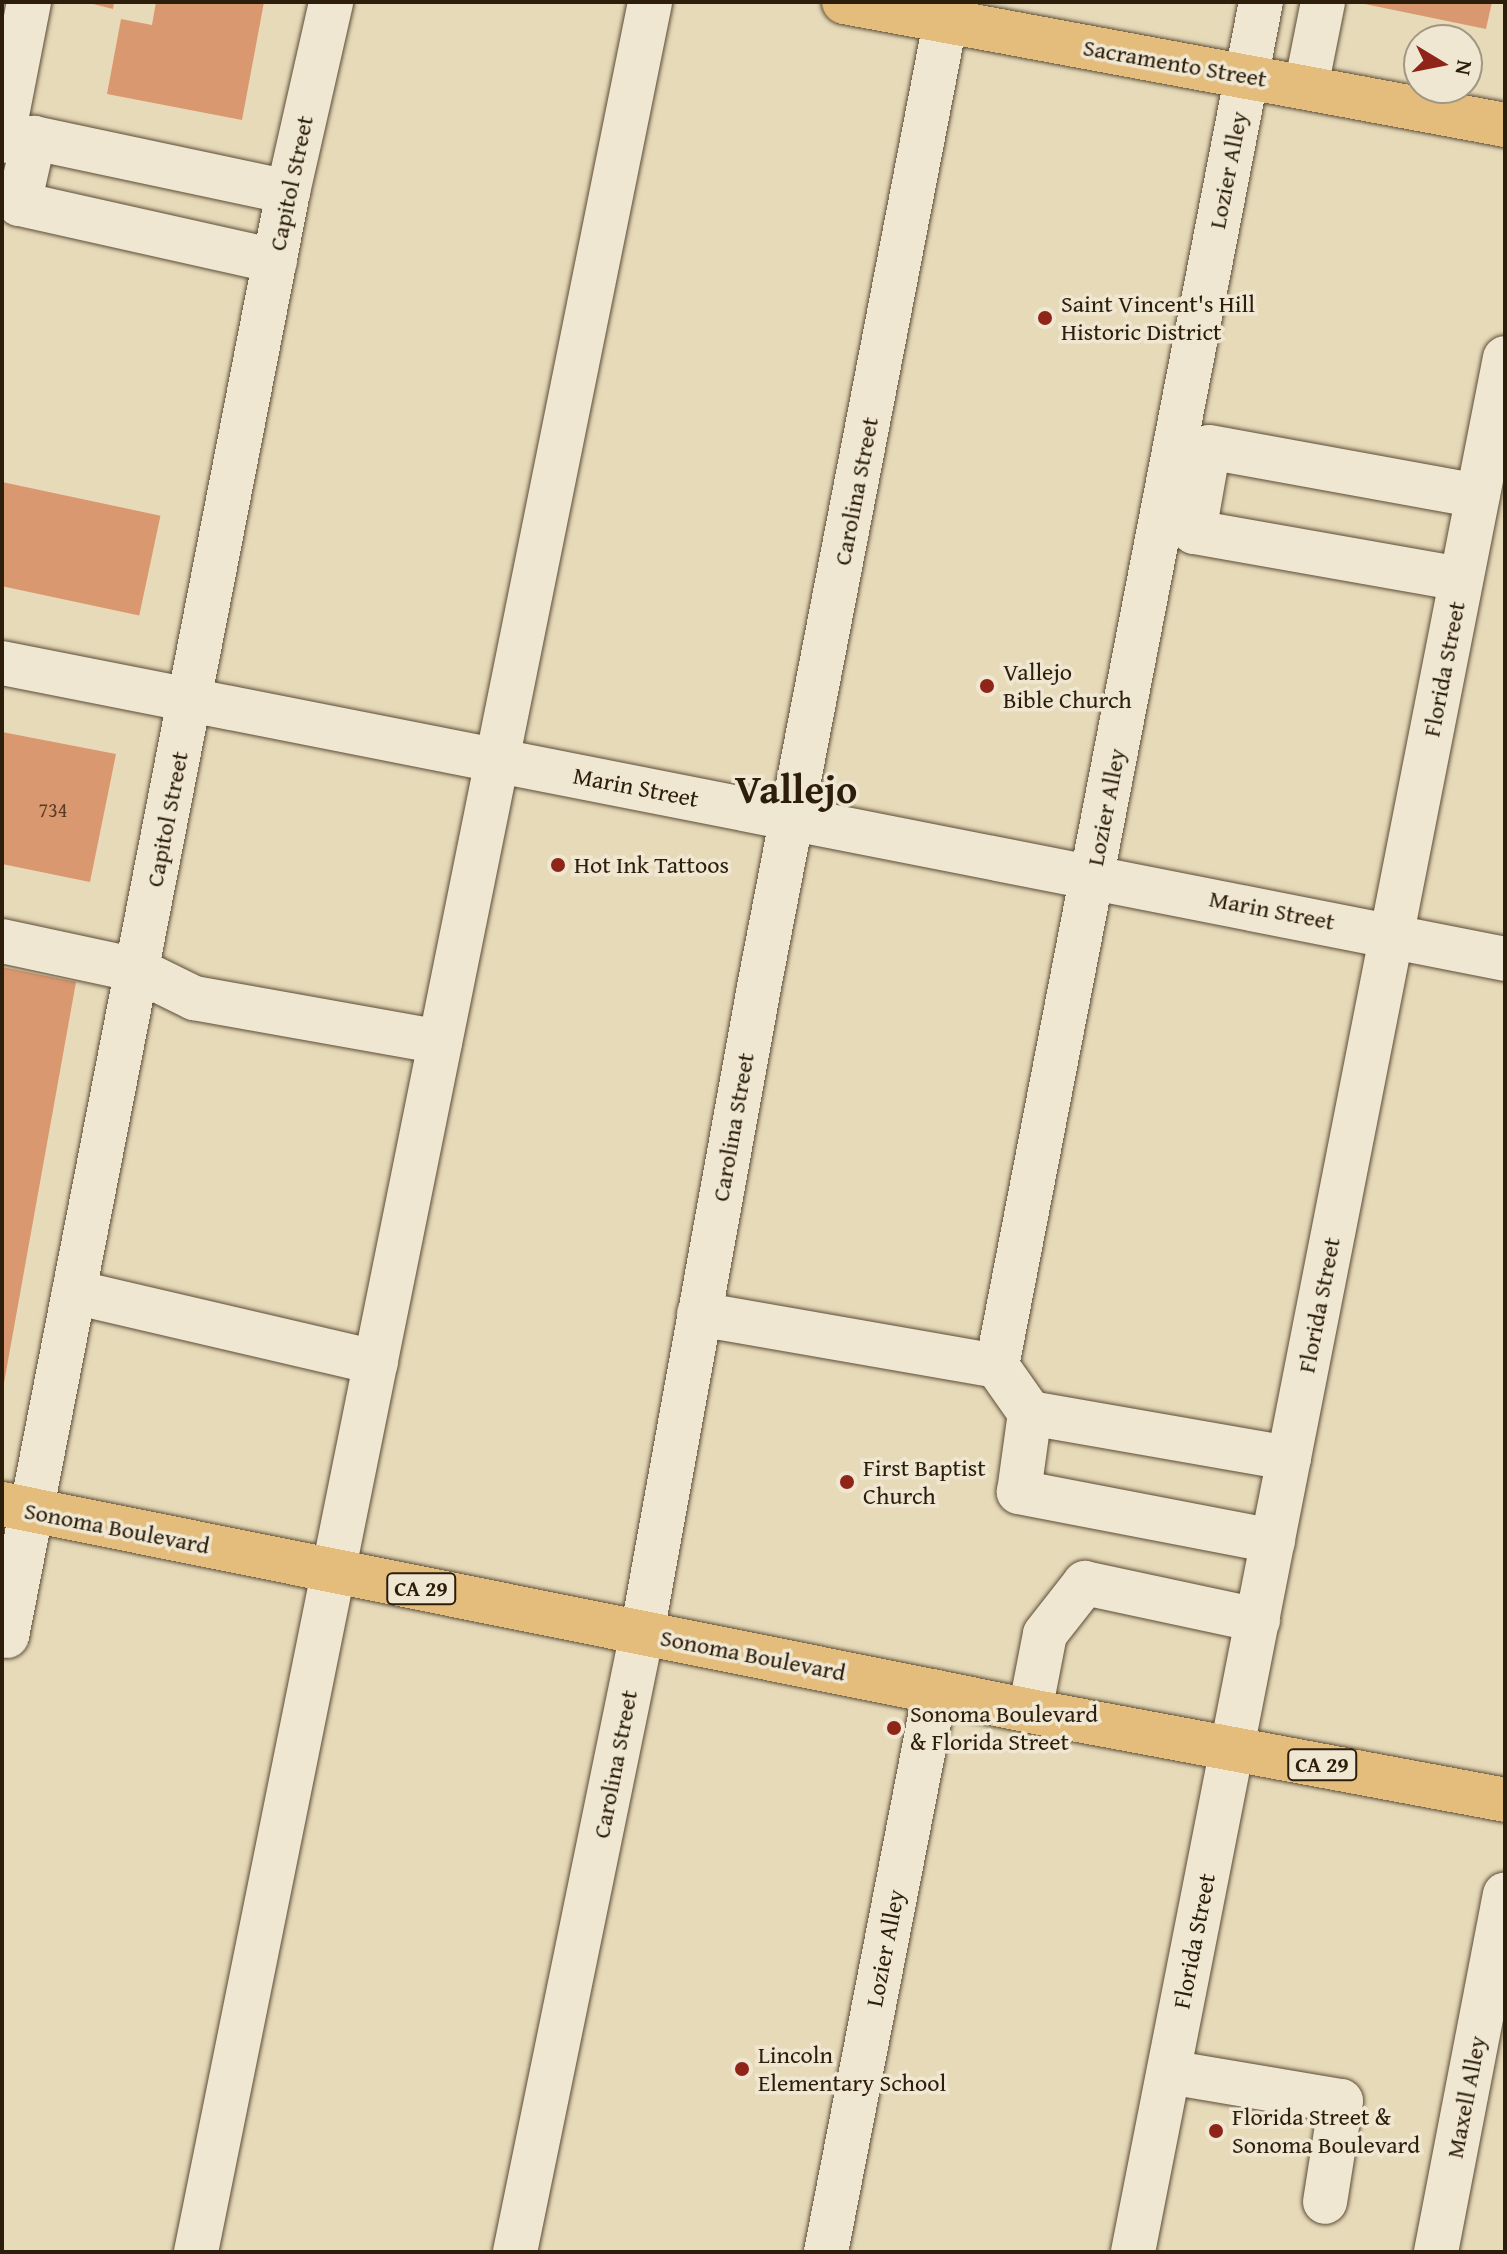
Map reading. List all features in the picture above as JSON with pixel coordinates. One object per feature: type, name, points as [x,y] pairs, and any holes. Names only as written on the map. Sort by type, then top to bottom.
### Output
[{"type":"main road","name":"Sacramento Street","points":[[844,2],[947,13],[1505,125]]},
{"type":"main road","name":"Sonoma Boulevard","points":[[17,1509],[1030,1711],[1505,1800]]},
{"type":"street","points":[[2,141],[29,2]]},
{"type":"street","name":"Capitol Street","points":[[7,1636],[17,1509],[74,1292],[288,192],[331,2]]},
{"type":"street","points":[[196,2252],[650,2]]},
{"type":"street","name":"Lozier Alley","points":[[997,1366],[1261,2]]},
{"type":"street","points":[[1306,87],[1323,2]]},
{"type":"street","name":"Carolina Street","points":[[515,2252],[642,1633],[699,1314],[947,13]]},
{"type":"street","points":[[275,261],[19,204],[34,138],[288,192]]},
{"type":"street","name":"Florida Street","points":[[1133,2252],[1505,358]]},
{"type":"street","points":[[1461,579],[1194,532],[1209,447],[1478,496]]},
{"type":"street","name":"Marin Street","points":[[2,663],[1093,875],[1505,959]]},
{"type":"street","points":[[2,941],[137,970],[194,998],[440,1042]]},
{"type":"street","points":[[74,1292],[376,1362]]},
{"type":"street","points":[[699,1314],[997,1366],[1030,1413],[1019,1492],[1273,1541]]},
{"type":"street","points":[[1030,1413],[1289,1458]]},
{"type":"street","points":[[1030,1711],[1045,1634],[1085,1583],[1258,1620]]},
{"type":"street","name":"Lozier Alley","points":[[826,2252],[935,1691]]},
{"type":"street","name":"Maxell Alley","points":[[1436,2252],[1505,1895]]},
{"type":"street","points":[[1169,2072],[1341,2101],[1325,2202]]},
{"type":"building","points":[[85,2],[114,2],[113,9]]},
{"type":"building","points":[[156,2],[264,2],[242,120],[107,94],[121,19],[152,25]]},
{"type":"building","points":[[1355,2],[1492,2],[1486,29],[1483,24],[1462,24]]},
{"type":"building","points":[[2,482],[160,516],[139,615],[2,586]]},
{"type":"building","points":[[2,732],[116,754],[90,882],[2,864]]},
{"type":"building","points":[[2,967],[76,982],[4,1383],[2,1383]]},
{"type":"place","name":"Saint Vincent's Hill Historic District","points":[[1045,318]]},
{"type":"place","name":"Vallejo Bible Church","points":[[987,686]]},
{"type":"place","name":"Hot Ink Tattoos","points":[[558,865]]},
{"type":"place","name":"First Baptist Church","points":[[847,1482]]},
{"type":"place","name":"Sonoma Boulevard & Florida Street","points":[[894,1728]]},
{"type":"place","name":"Lincoln Elementary School","points":[[742,2069]]},
{"type":"place","name":"Florida Street & Sonoma Boulevard","points":[[1216,2131]]},
{"type":"district","name":"Vallejo","points":[[796,789]]}]
